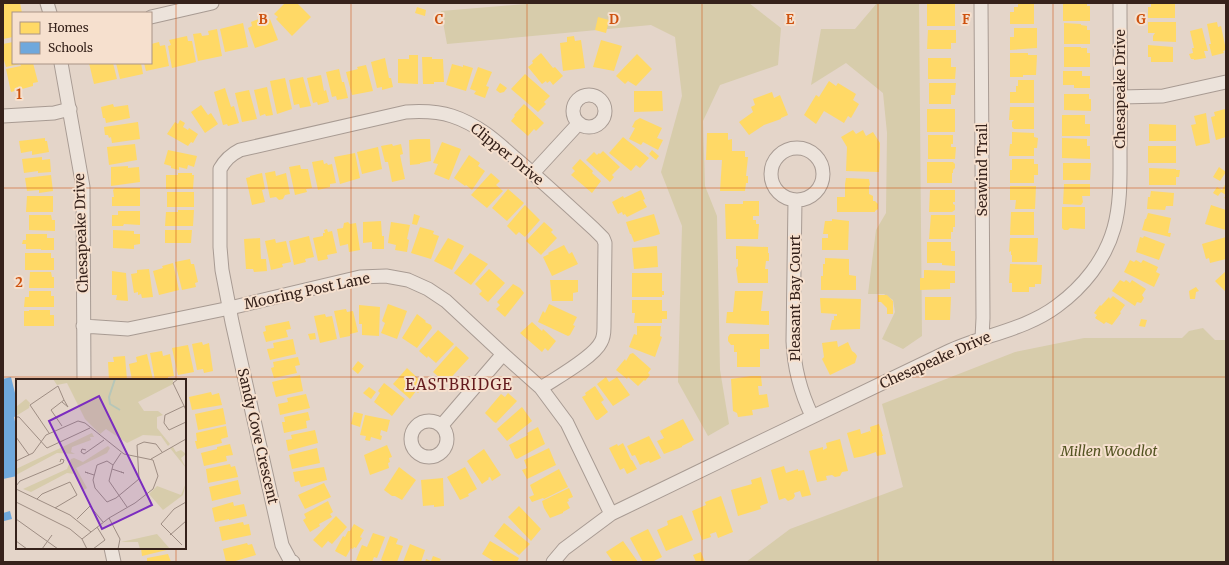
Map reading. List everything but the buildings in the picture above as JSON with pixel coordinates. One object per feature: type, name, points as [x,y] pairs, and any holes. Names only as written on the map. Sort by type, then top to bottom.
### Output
[{"type":"street","points":[[152,17],[212,3]]},
{"type":"street","name":"Seawind Trail","points":[[981,3],[982,338]]},
{"type":"street","name":"Chesapeake Drive","points":[[553,562],[564,549],[611,514],[954,348],[1025,324],[1043,316],[1070,295],[1087,279],[1101,259],[1114,229],[1119,200],[1121,97],[1120,3]]},
{"type":"street","name":"Chesapeake Drive","points":[[61,64],[83,187],[84,379]]},
{"type":"street","points":[[1121,97],[1163,96],[1226,82]]},
{"type":"street","points":[[3,116],[54,113],[70,109]]},
{"type":"street","name":"Clipper Drive","points":[[230,308],[222,270],[220,247],[220,169],[231,154],[240,150],[406,112],[428,112],[451,116],[477,128],[488,135],[533,173],[603,238],[605,243],[604,326],[601,343],[590,354],[541,388]]},
{"type":"street","points":[[533,173],[579,123]]},
{"type":"street","points":[[794,148],[803,148],[817,157],[822,165],[823,178],[820,187],[813,195],[805,199],[795,200],[787,198],[776,190],[772,182],[771,171],[777,156],[794,148]]},
{"type":"street","name":"Pleasant Bay Court","points":[[795,200],[794,360],[804,399],[812,416]]},
{"type":"street","name":"Mooring Post Lane","points":[[83,326],[128,329],[230,308],[360,277],[386,276],[408,280],[428,289],[446,301],[502,354],[541,388],[567,423],[611,514]]},
{"type":"street","name":"Sandy Cove Crescent","points":[[230,308],[282,545],[290,560],[293,562]]},
{"type":"street","points":[[442,425],[502,354]]},
{"type":"street","points":[[111,549],[114,562]]},
{"type":"green space","points":[[537,3],[749,3],[781,28],[778,65],[720,85],[703,121],[705,186],[717,216],[720,370],[729,424],[708,436],[678,382],[682,226],[661,172],[682,96],[675,37],[651,25],[447,44],[441,11]]},
{"type":"green space","points":[[877,3],[919,3],[922,336],[903,349],[882,339],[895,312],[893,300],[884,294],[868,294],[876,230],[886,213],[887,133],[883,93],[846,63],[811,85],[821,29],[855,29]]},
{"type":"green space","name":"Millen Woodlot","points":[[1203,328],[1215,340],[1226,340],[1226,562],[746,562],[790,529],[903,487],[882,404],[1015,352],[1084,338],[1182,338],[1189,331]]},
{"type":"district","name":"EASTBRIDGE","points":[[459,384]]}]
